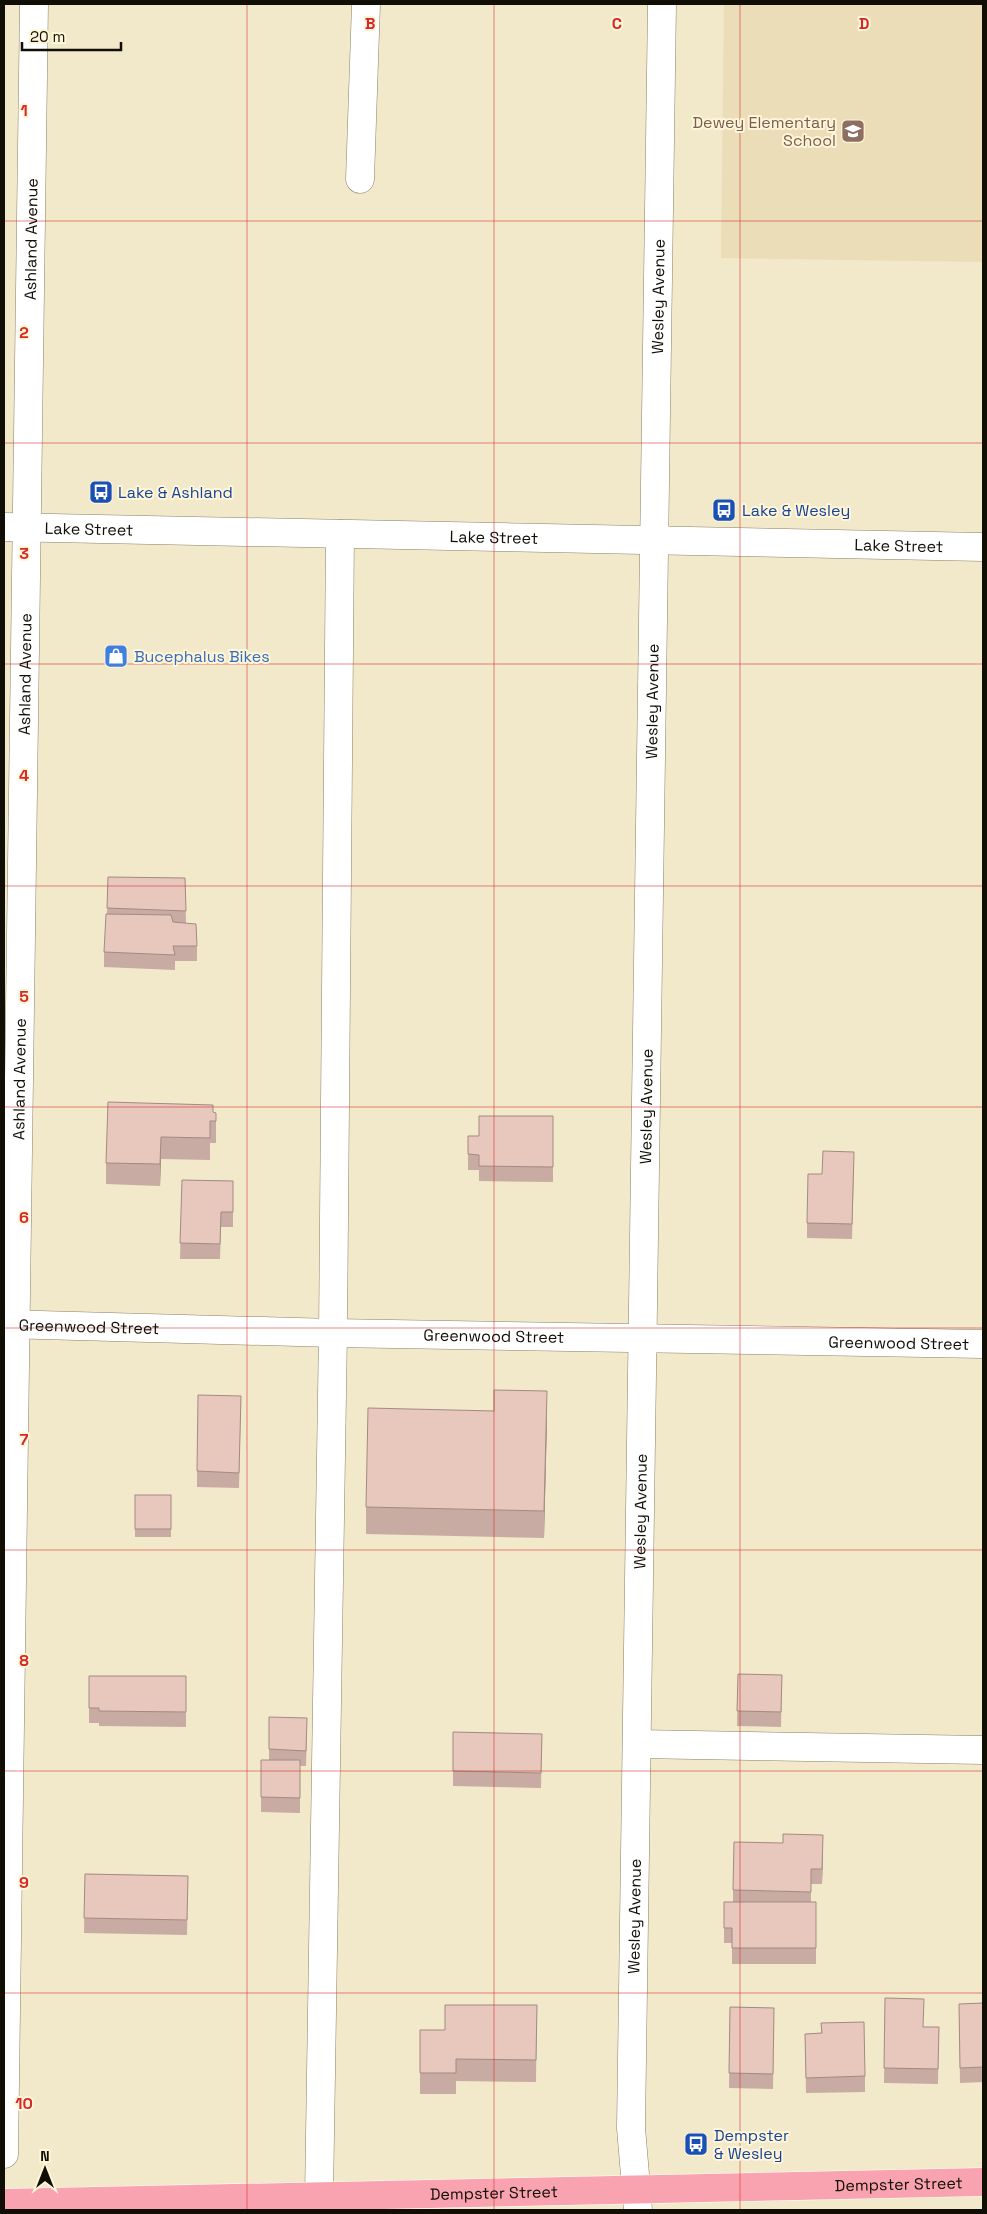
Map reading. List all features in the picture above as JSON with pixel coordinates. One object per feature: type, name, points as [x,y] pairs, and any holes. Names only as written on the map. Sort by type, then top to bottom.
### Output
[{"type":"main road","name":"Dempster Street","points":[[4,2203],[319,2196],[637,2200],[983,2182]]},
{"type":"street","name":"Ashland Avenue","points":[[4,2154],[15,527],[34,4]]},
{"type":"street","points":[[360,179],[366,4]]},
{"type":"street","name":"Wesley Avenue","points":[[637,2200],[631,2128],[662,4]]},
{"type":"street","name":"Lake Street","points":[[15,527],[983,547]]},
{"type":"street","points":[[319,2196],[333,1333],[340,534]]},
{"type":"street","name":"Greenwood Street","points":[[10,1324],[333,1333],[983,1344]]},
{"type":"street","points":[[637,1744],[983,1750]]},
{"type":"shaded area","name":"Dewey Elementary School","points":[[724,4],[983,4],[983,262],[721,258]]},
{"type":"building","points":[[108,877],[185,878],[186,911],[107,908]]},
{"type":"building","points":[[106,914],[171,915],[173,922],[196,924],[197,946],[173,946],[175,955],[104,952]]},
{"type":"building","points":[[108,1102],[213,1105],[216,1121],[210,1121],[210,1138],[161,1137],[160,1164],[106,1163]]},
{"type":"building","points":[[479,1116],[553,1116],[553,1167],[479,1166],[479,1155],[468,1154],[468,1136],[479,1136]]},
{"type":"building","points":[[823,1151],[854,1152],[852,1224],[807,1223],[808,1174],[822,1174]]},
{"type":"building","points":[[182,1180],[233,1181],[233,1212],[221,1212],[220,1244],[180,1243]]},
{"type":"building","points":[[494,1390],[547,1391],[544,1511],[366,1507],[368,1408],[494,1411]]},
{"type":"building","points":[[198,1395],[241,1396],[239,1473],[197,1471]]},
{"type":"building","points":[[135,1495],[171,1495],[171,1529],[135,1529]]},
{"type":"building","points":[[738,1674],[782,1675],[781,1712],[737,1711]]},
{"type":"building","points":[[89,1676],[186,1676],[186,1712],[99,1711],[99,1708],[89,1708]]},
{"type":"building","points":[[269,1717],[307,1718],[306,1751],[269,1749]]},
{"type":"building","points":[[453,1732],[542,1734],[541,1773],[453,1771]]},
{"type":"building","points":[[261,1760],[300,1760],[300,1798],[261,1797]]},
{"type":"building","points":[[783,1834],[823,1835],[822,1869],[811,1869],[811,1892],[733,1890],[734,1842],[783,1843]]},
{"type":"building","points":[[85,1874],[188,1876],[187,1920],[84,1918]]},
{"type":"building","points":[[724,1902],[816,1902],[816,1948],[732,1948],[732,1928],[724,1928]]},
{"type":"building","points":[[885,1998],[924,1999],[923,2027],[939,2027],[938,2069],[884,2068]]},
{"type":"building","points":[[983,2003],[983,2067],[960,2068],[959,2004]]},
{"type":"building","points":[[445,2005],[537,2005],[536,2060],[456,2059],[456,2073],[420,2073],[420,2030],[445,2030]]},
{"type":"building","points":[[730,2007],[774,2008],[773,2074],[729,2073]]},
{"type":"building","points":[[864,2022],[865,2076],[806,2078],[805,2034],[822,2033],[821,2023]]},
{"type":"place","name":"Dewey Elementary School","points":[[853,131]]},
{"type":"place","name":"Lake & Ashland","points":[[101,492]]},
{"type":"place","name":"Lake & Wesley","points":[[724,510]]},
{"type":"place","name":"Bucephalus Bikes","points":[[116,656]]},
{"type":"place","name":"Dempster & Wesley","points":[[696,2144]]}]
